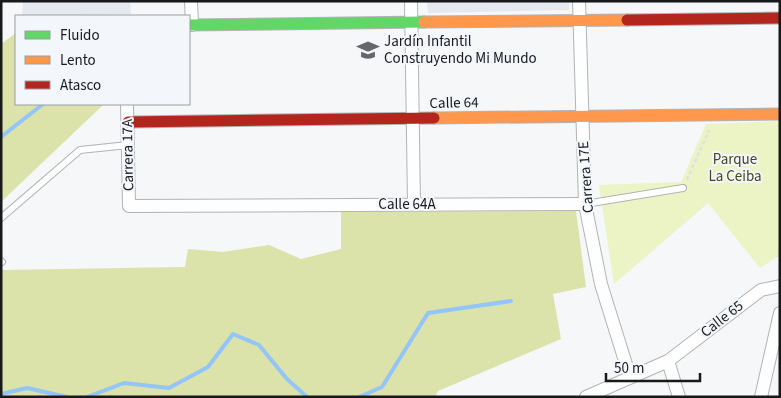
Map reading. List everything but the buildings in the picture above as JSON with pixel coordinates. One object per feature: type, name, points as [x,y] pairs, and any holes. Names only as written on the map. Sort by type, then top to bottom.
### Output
[{"type":"street","points":[[191,1],[191,25],[780,18]]},
{"type":"street","points":[[411,1],[414,204]]},
{"type":"street","name":"Carrera 17E","points":[[579,1],[585,204],[601,284],[630,377]]},
{"type":"street","name":"Carrera 17A","points":[[127,105],[129,206]]},
{"type":"street","name":"Calle 64","points":[[128,122],[780,114]]},
{"type":"street","name":"Calle 64A","points":[[129,206],[585,204]]},
{"type":"street","name":"Calle 65","points":[[586,397],[668,361],[761,290],[780,286]]},
{"type":"street","points":[[761,397],[780,313]]},
{"type":"street","points":[[668,361],[679,397]]},
{"type":"lane","points":[[1,218],[80,150],[128,145]]},
{"type":"lane","name":"Calle 64A","points":[[585,204],[683,188]]},
{"type":"path","points":[[683,188],[716,114]]},
{"type":"shaded area","points":[[23,1],[130,1],[131,14],[76,15],[22,15]]},
{"type":"shaded area","points":[[427,1],[569,1],[569,10],[428,13]]},
{"type":"green space","points":[[15,34],[15,105],[103,105],[1,202],[1,44]]},
{"type":"green space","name":"Parque La Ceiba","points":[[780,121],[780,255],[760,268],[708,203],[614,284],[599,185],[681,182],[706,124]]},
{"type":"green space","points":[[576,211],[586,287],[553,294],[561,339],[438,391],[435,397],[1,397],[1,270],[185,267],[188,249],[223,252],[269,245],[301,259],[341,249],[341,212]]},
{"type":"waterway","points":[[1,137],[42,105]]},
{"type":"waterway","points":[[359,397],[382,387],[428,313],[511,301]]},
{"type":"waterway","points":[[87,397],[124,383],[169,388],[208,367],[233,334],[259,345],[287,379],[307,397]]},
{"type":"waterway","points":[[1,394],[27,388],[67,397]]},
{"type":"traffic: fast","points":[[190,25],[424,22]]},
{"type":"traffic: slow","points":[[424,22],[627,20]]},
{"type":"traffic: slow","points":[[434,118],[780,114]]},
{"type":"traffic: jam","points":[[627,20],[780,18]]},
{"type":"traffic: jam","points":[[128,122],[434,118]]},
{"type":"place","name":"Jardín Infantil Construyendo Mi Mundo","points":[[368,50]]}]
